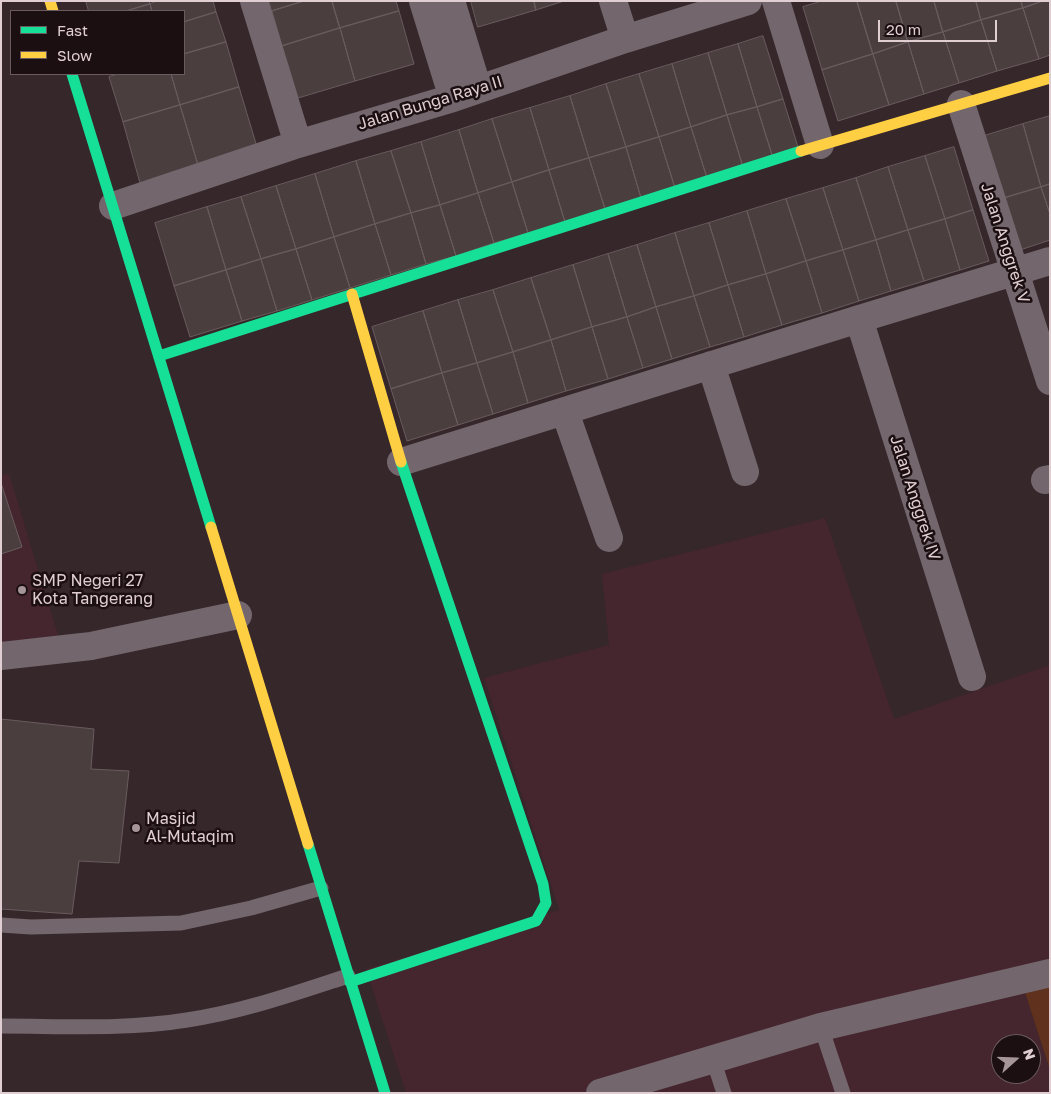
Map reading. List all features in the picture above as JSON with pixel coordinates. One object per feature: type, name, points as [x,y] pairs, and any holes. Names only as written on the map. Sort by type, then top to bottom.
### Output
[{"type":"street","points":[[254,1],[298,144]]},
{"type":"street","points":[[423,1],[453,98]]},
{"type":"street","points":[[451,1],[478,89]]},
{"type":"street","points":[[613,1],[625,39]]},
{"type":"street","name":"Jalan Bunga Raya II","points":[[113,206],[298,144],[453,98],[625,39],[748,1]]},
{"type":"street","points":[[776,1],[820,145]]},
{"type":"street","points":[[72,75],[385,1093]]},
{"type":"street","points":[[159,356],[820,145],[1050,78]]},
{"type":"street","name":"Jalan Anggrek V","points":[[961,104],[1013,272],[1050,381]]},
{"type":"street","points":[[401,462],[859,319],[1050,262]]},
{"type":"street","points":[[349,979],[536,921],[546,903],[543,884],[401,462],[352,294]]},
{"type":"street","name":"Jalan Anggrek IV","points":[[859,319],[972,677]]},
{"type":"street","points":[[711,365],[745,472]]},
{"type":"street","points":[[565,412],[609,538]]},
{"type":"street","points":[[1,656],[91,646],[238,615]]},
{"type":"street","points":[[600,1093],[821,1026],[1050,973]]},
{"type":"lane","points":[[1,925],[31,927],[181,923],[251,908],[321,888]]},
{"type":"lane","points":[[1,1026],[108,1026],[187,1020],[279,999],[349,979]]},
{"type":"lane","points":[[821,1026],[843,1093]]},
{"type":"lane","points":[[713,1059],[724,1093]]},
{"type":"shaded area","name":"SMP Negeri 27 Kota Tangerang","points":[[1,470],[3,475],[9,474],[62,648],[1,657]]},
{"type":"shaded area","points":[[825,518],[894,719],[1050,665],[1050,973],[1022,983],[1038,1034],[991,1034],[991,1084],[1041,1084],[1041,1042],[1050,1070],[1050,1093],[406,1093],[366,969],[559,910],[484,678],[609,645],[602,574]]},
{"type":"shaded area","points":[[1050,973],[1050,1070],[1041,1042],[1041,1034],[1038,1034],[1022,983]]},
{"type":"building","points":[[86,1],[149,1],[150,4],[129,10],[89,10]]},
{"type":"building","points":[[158,1],[213,1],[216,12],[185,22],[185,10],[152,10],[150,4]]},
{"type":"building","points":[[269,1],[304,1],[272,11]]},
{"type":"building","points":[[304,1],[332,1],[340,28],[282,46],[272,11]]},
{"type":"building","points":[[332,1],[396,1],[399,11],[340,28]]},
{"type":"building","points":[[471,1],[534,1],[536,10],[478,27]]},
{"type":"building","points":[[534,1],[564,1],[536,10]]},
{"type":"building","points":[[822,1],[857,1],[873,54],[822,70],[803,7]]},
{"type":"building","points":[[857,1],[896,1],[908,42],[873,54]]},
{"type":"building","points":[[896,1],[934,1],[943,32],[908,42]]},
{"type":"building","points":[[934,1],[976,1],[981,20],[943,32]]},
{"type":"building","points":[[976,1],[1021,1],[1023,8],[981,20]]},
{"type":"building","points":[[1021,1],[1043,1],[1023,8]]},
{"type":"building","points":[[1043,1],[1050,1],[1050,55],[1039,59],[1023,8]]},
{"type":"building","points":[[150,4],[152,10],[129,10]]},
{"type":"building","points":[[1023,8],[1039,59],[997,71],[981,20]]},
{"type":"building","points":[[399,11],[414,64],[355,81],[340,28]]},
{"type":"building","points":[[216,12],[226,42],[185,54],[185,22]]},
{"type":"building","points":[[981,20],[997,71],[959,83],[943,32]]},
{"type":"building","points":[[340,28],[355,81],[298,98],[282,46]]},
{"type":"building","points":[[943,32],[959,83],[924,94],[908,42]]},
{"type":"building","points":[[763,36],[783,99],[757,107],[738,44]]},
{"type":"building","points":[[226,42],[239,87],[180,105],[171,75],[185,75],[185,54]]},
{"type":"building","points":[[908,42],[924,94],[889,105],[873,54]]},
{"type":"building","points":[[738,44],[757,107],[727,115],[708,53]]},
{"type":"building","points":[[708,53],[727,115],[691,127],[672,64]]},
{"type":"building","points":[[873,54],[889,105],[838,121],[822,70]]},
{"type":"building","points":[[672,64],[691,127],[659,137],[639,74]]},
{"type":"building","points":[[639,74],[659,137],[626,147],[606,84]]},
{"type":"building","points":[[115,75],[171,75],[180,105],[123,122],[109,77]]},
{"type":"building","points":[[606,84],[626,147],[589,158],[570,96]]},
{"type":"building","points":[[239,87],[257,147],[198,165],[180,105]]},
{"type":"building","points":[[570,96],[589,158],[549,170],[530,108]]},
{"type":"building","points":[[783,99],[799,150],[773,158],[757,107]]},
{"type":"building","points":[[180,105],[198,165],[140,183],[123,122]]},
{"type":"building","points":[[757,107],[773,158],[743,167],[727,115]]},
{"type":"building","points":[[530,108],[549,170],[512,182],[492,119]]},
{"type":"building","points":[[727,115],[743,167],[707,178],[691,127]]},
{"type":"building","points":[[1050,116],[1050,184],[1041,187],[1023,124]]},
{"type":"building","points":[[492,119],[512,182],[478,193],[459,130]]},
{"type":"building","points":[[1023,124],[1041,187],[1004,198],[984,136]]},
{"type":"building","points":[[691,127],[707,178],[675,188],[659,137]]},
{"type":"building","points":[[459,130],[478,193],[440,205],[421,142]]},
{"type":"building","points":[[659,137],[675,188],[641,198],[626,147]]},
{"type":"building","points":[[421,142],[440,205],[411,213],[391,151]]},
{"type":"building","points":[[626,147],[641,198],[605,209],[589,158]]},
{"type":"building","points":[[954,147],[973,210],[945,219],[925,156]]},
{"type":"building","points":[[391,151],[411,213],[375,224],[356,161]]},
{"type":"building","points":[[925,156],[945,219],[908,230],[888,167]]},
{"type":"building","points":[[589,158],[605,209],[565,222],[549,170]]},
{"type":"building","points":[[356,161],[375,224],[334,237],[315,174]]},
{"type":"building","points":[[888,167],[908,230],[876,240],[856,178]]},
{"type":"building","points":[[549,170],[565,222],[528,233],[512,182]]},
{"type":"building","points":[[315,174],[334,237],[296,249],[276,186]]},
{"type":"building","points":[[856,178],[876,240],[843,250],[823,188]]},
{"type":"building","points":[[512,182],[528,233],[494,243],[478,193]]},
{"type":"building","points":[[1050,184],[1050,214],[1041,187]]},
{"type":"building","points":[[276,186],[296,249],[261,259],[241,197]]},
{"type":"building","points":[[1041,187],[1050,214],[1050,240],[1020,250],[1004,198]]},
{"type":"building","points":[[823,188],[843,250],[806,261],[786,199]]},
{"type":"building","points":[[478,193],[494,243],[456,256],[440,205]]},
{"type":"building","points":[[241,197],[261,259],[226,270],[207,207]]},
{"type":"building","points":[[786,199],[806,261],[766,274],[747,211]]},
{"type":"building","points":[[440,205],[456,256],[426,264],[411,213]]},
{"type":"building","points":[[207,207],[226,270],[174,286],[155,223]]},
{"type":"building","points":[[973,210],[989,261],[960,270],[945,219]]},
{"type":"building","points":[[747,211],[766,274],[728,285],[709,223]]},
{"type":"building","points":[[411,213],[426,264],[391,275],[375,224]]},
{"type":"building","points":[[945,219],[960,270],[924,281],[908,230]]},
{"type":"building","points":[[709,223],[728,285],[694,296],[675,233]]},
{"type":"building","points":[[375,224],[391,275],[350,288],[334,237]]},
{"type":"building","points":[[908,230],[924,281],[891,291],[876,240]]},
{"type":"building","points":[[675,233],[694,296],[656,307],[637,245]]},
{"type":"building","points":[[334,237],[350,288],[312,300],[296,249]]},
{"type":"building","points":[[876,240],[891,291],[859,301],[843,250]]},
{"type":"building","points":[[637,245],[656,307],[627,317],[608,254]]},
{"type":"building","points":[[296,249],[312,300],[277,311],[261,259]]},
{"type":"building","points":[[843,250],[859,301],[822,313],[806,261]]},
{"type":"building","points":[[608,254],[627,317],[592,327],[573,265]]},
{"type":"building","points":[[261,259],[277,311],[242,321],[226,270]]},
{"type":"building","points":[[806,261],[822,313],[782,325],[766,274]]},
{"type":"building","points":[[573,265],[592,327],[551,340],[531,278]]},
{"type":"building","points":[[226,270],[242,321],[190,337],[174,286]]},
{"type":"building","points":[[766,274],[782,325],[744,337],[728,285]]},
{"type":"building","points":[[531,278],[551,340],[513,352],[493,290]]},
{"type":"building","points":[[728,285],[744,337],[710,347],[694,296]]},
{"type":"building","points":[[493,290],[513,352],[477,363],[458,300]]},
{"type":"building","points":[[694,296],[710,347],[672,359],[656,307]]},
{"type":"building","points":[[458,300],[477,363],[442,373],[423,311]]},
{"type":"building","points":[[656,307],[672,359],[643,368],[627,317]]},
{"type":"building","points":[[423,311],[442,373],[391,389],[372,327]]},
{"type":"building","points":[[627,317],[643,368],[608,379],[592,327]]},
{"type":"building","points":[[592,327],[608,379],[566,391],[551,340]]},
{"type":"building","points":[[551,340],[566,391],[528,403],[513,352]]},
{"type":"building","points":[[513,352],[528,403],[493,414],[477,363]]},
{"type":"building","points":[[477,363],[493,414],[458,425],[442,373]]},
{"type":"building","points":[[442,373],[458,425],[407,441],[391,389]]},
{"type":"building","points":[[1,483],[22,547],[1,554]]},
{"type":"building","points":[[1,719],[94,729],[91,769],[129,771],[119,863],[79,861],[72,914],[1,909]]},
{"type":"traffic: fast","points":[[72,75],[211,527]]},
{"type":"traffic: fast","points":[[159,356],[801,151]]},
{"type":"traffic: fast","points":[[350,982],[536,921],[546,903],[543,884],[401,462]]},
{"type":"traffic: fast","points":[[308,844],[385,1093]]},
{"type":"traffic: slow","points":[[50,1],[53,10]]},
{"type":"traffic: slow","points":[[801,151],[1050,78]]},
{"type":"traffic: slow","points":[[352,294],[401,462]]},
{"type":"traffic: slow","points":[[211,527],[308,844]]},
{"type":"place","name":"SMP Negeri 27 Kota Tangerang","points":[[22,590]]},
{"type":"place","name":"Masjid Al-Mutaqim","points":[[136,828]]}]
